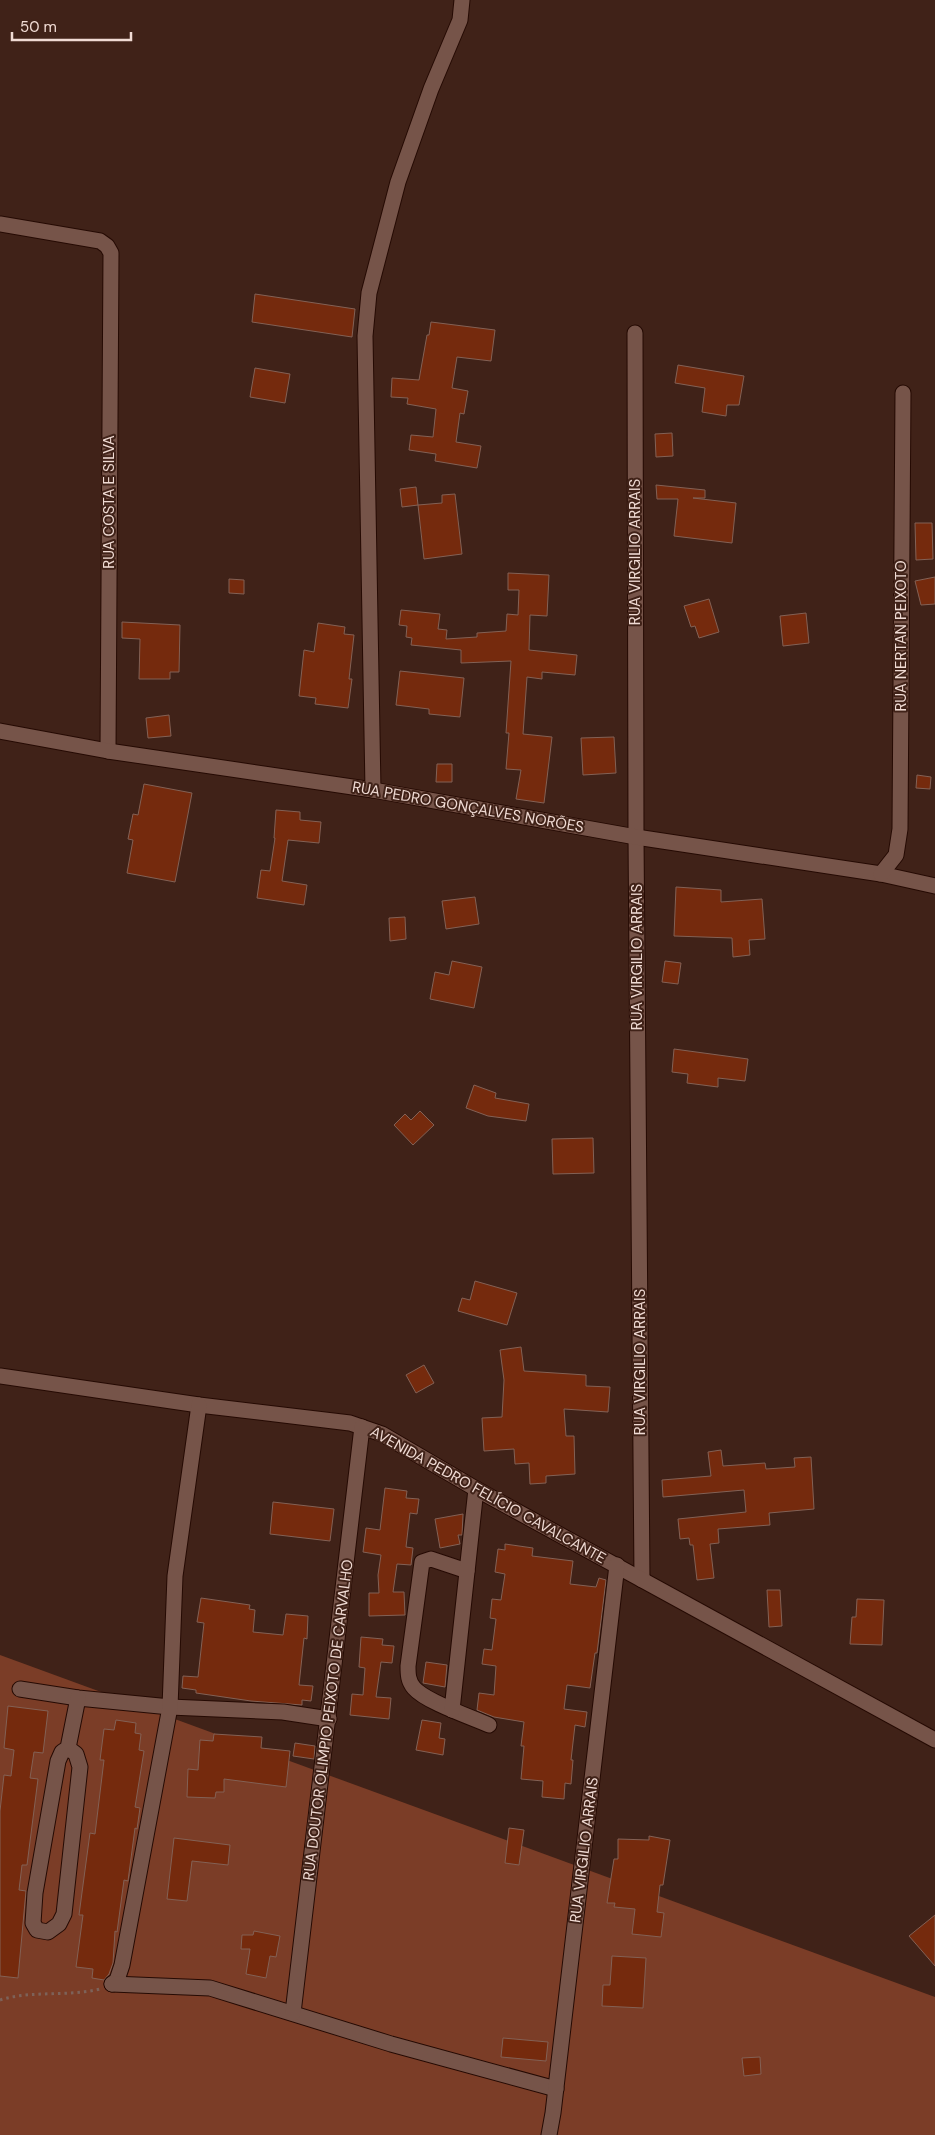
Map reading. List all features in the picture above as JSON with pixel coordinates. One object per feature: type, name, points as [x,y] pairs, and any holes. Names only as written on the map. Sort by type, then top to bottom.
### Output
[{"type":"street","points":[[373,790],[365,336],[369,293],[398,182],[431,89],[460,20],[462,0]]},
{"type":"street","name":"RUA COSTA E SILVA","points":[[0,224],[100,241],[107,246],[111,253],[108,751]]},
{"type":"street","name":"RUA VIRGILIO ARRAIS","points":[[635,333],[636,837],[642,1580]]},
{"type":"street","name":"RUA NERTAN PEIXOTO","points":[[881,874],[896,855],[900,829],[903,393]]},
{"type":"street","name":"RUA PEDRO GONÇALVES NORÕES","points":[[0,731],[108,751],[373,790],[636,837],[881,874],[935,886]]},
{"type":"street","name":"AVENIDA PEDRO FELÍCIO CAVALCANTE","points":[[0,1376],[199,1405],[350,1422],[382,1434],[642,1580],[935,1740]]},
{"type":"street","points":[[112,1984],[117,1980],[122,1965],[170,1707],[175,1576],[199,1405]]},
{"type":"street","name":"RUA DOUTOR OLIMPIO PEIXOTO DE CARVALHO","points":[[293,2013],[362,1427]]},
{"type":"street","points":[[452,1710],[476,1488]]},
{"type":"street","points":[[467,1571],[432,1558],[422,1562],[408,1678],[415,1690],[452,1710],[489,1725]]},
{"type":"street","name":"RUA VIRGILIO ARRAIS","points":[[549,2135],[556,2089],[617,1565]]},
{"type":"street","points":[[20,1689],[78,1698],[170,1707],[283,1712],[329,1719]]},
{"type":"street","points":[[68,1748],[76,1754],[80,1767],[64,1914],[54,1930],[42,1932],[37,1930],[33,1923],[36,1893],[58,1761],[62,1752],[68,1748],[78,1698]]},
{"type":"street","points":[[112,1984],[210,1988],[391,2044],[556,2089]]},
{"type":"path","points":[[0,2000],[21,1995],[95,1990],[112,1984]]},
{"type":"shaded area","points":[[0,1655],[935,1997],[935,2135],[0,2135]]},
{"type":"building","points":[[255,294],[355,309],[352,337],[252,322]]},
{"type":"building","points":[[431,322],[495,330],[491,361],[457,357],[452,388],[468,391],[464,414],[460,413],[456,442],[481,446],[477,468],[435,461],[436,454],[409,450],[411,435],[433,437],[436,409],[407,404],[408,398],[391,397],[392,378],[419,380]]},
{"type":"building","points":[[678,365],[744,376],[739,405],[727,405],[726,416],[702,412],[705,388],[675,383]]},
{"type":"building","points":[[255,368],[290,374],[285,403],[250,397]]},
{"type":"building","points":[[672,433],[673,456],[656,457],[655,434]]},
{"type":"building","points":[[656,485],[705,490],[705,498],[693,498],[736,503],[732,543],[674,536],[678,499],[657,499]]},
{"type":"building","points":[[416,487],[418,505],[402,507],[400,489]]},
{"type":"building","points":[[455,494],[462,554],[424,559],[418,505],[442,503],[442,495]]},
{"type":"building","points":[[915,523],[932,523],[933,559],[916,560]]},
{"type":"building","points":[[508,573],[549,575],[547,616],[530,615],[529,650],[577,655],[575,675],[542,672],[542,679],[527,677],[523,734],[552,737],[544,803],[516,799],[521,770],[506,769],[509,733],[506,733],[511,661],[461,663],[461,650],[411,645],[412,638],[406,637],[407,626],[399,625],[401,610],[440,614],[438,629],[447,630],[446,639],[477,637],[477,633],[506,631],[507,614],[518,615],[519,590],[508,590]]},
{"type":"building","points":[[935,577],[935,604],[921,605],[915,581]]},
{"type":"building","points":[[229,579],[244,580],[244,594],[229,593]]},
{"type":"building","points":[[709,599],[719,632],[699,638],[695,626],[691,627],[684,606]]},
{"type":"building","points":[[806,613],[809,643],[783,646],[780,616]]},
{"type":"building","points":[[122,622],[180,625],[179,672],[170,672],[170,679],[139,679],[140,639],[122,638]]},
{"type":"building","points":[[318,623],[345,627],[344,634],[354,635],[349,679],[352,679],[348,708],[315,704],[316,698],[299,696],[304,650],[314,652]]},
{"type":"building","points":[[400,671],[464,678],[460,717],[429,714],[429,709],[396,705]]},
{"type":"building","points":[[169,715],[171,736],[148,738],[146,718]]},
{"type":"building","points":[[614,737],[616,773],[583,775],[581,738]]},
{"type":"building","points":[[437,764],[452,764],[452,782],[436,782]]},
{"type":"building","points":[[917,775],[931,777],[930,789],[916,788]]},
{"type":"building","points":[[144,784],[192,793],[175,882],[127,873],[133,840],[128,839],[133,814],[138,815]]},
{"type":"building","points":[[276,810],[300,812],[300,820],[321,822],[319,843],[288,840],[282,881],[307,885],[304,905],[257,898],[261,870],[270,871],[275,838]]},
{"type":"building","points":[[676,887],[721,890],[721,902],[762,899],[765,939],[749,940],[750,955],[733,957],[732,938],[674,936]]},
{"type":"building","points":[[475,897],[479,924],[446,929],[442,901]]},
{"type":"building","points":[[405,917],[406,939],[390,941],[389,918]]},
{"type":"building","points":[[452,961],[482,967],[474,1008],[430,999],[435,972],[449,975]]},
{"type":"building","points":[[665,961],[681,963],[678,984],[662,982]]},
{"type":"building","points":[[674,1049],[748,1059],[745,1081],[718,1078],[718,1087],[687,1083],[688,1074],[672,1072]]},
{"type":"building","points":[[474,1085],[496,1093],[495,1098],[529,1104],[526,1121],[488,1116],[466,1108]]},
{"type":"building","points":[[420,1111],[434,1125],[413,1145],[394,1125],[405,1114],[411,1120]]},
{"type":"building","points":[[593,1138],[594,1173],[553,1174],[552,1139]]},
{"type":"building","points":[[475,1281],[517,1293],[507,1325],[458,1311],[462,1298],[470,1300]]},
{"type":"building","points":[[521,1347],[524,1371],[586,1375],[586,1386],[610,1387],[608,1412],[564,1409],[566,1436],[574,1436],[575,1474],[546,1476],[546,1483],[530,1484],[529,1463],[515,1464],[514,1449],[484,1451],[482,1418],[502,1417],[504,1380],[500,1350]]},
{"type":"building","points":[[424,1365],[434,1383],[416,1393],[406,1375]]},
{"type":"building","points":[[721,1450],[723,1466],[765,1463],[766,1469],[795,1467],[794,1458],[811,1457],[814,1509],[769,1513],[770,1525],[718,1529],[719,1543],[710,1544],[714,1578],[697,1580],[693,1545],[690,1545],[689,1538],[680,1539],[678,1519],[746,1512],[744,1490],[663,1497],[662,1480],[711,1476],[708,1452]]},
{"type":"building","points":[[385,1488],[407,1491],[406,1498],[419,1499],[417,1514],[410,1513],[406,1547],[413,1548],[411,1565],[397,1564],[393,1592],[404,1592],[405,1615],[369,1616],[369,1593],[379,1593],[378,1575],[381,1555],[363,1552],[366,1528],[380,1530]]},
{"type":"building","points":[[273,1502],[334,1509],[330,1541],[270,1534]]},
{"type":"building","points":[[463,1514],[462,1535],[458,1535],[460,1544],[440,1548],[435,1519]]},
{"type":"building","points":[[505,1544],[533,1548],[532,1556],[573,1561],[570,1584],[596,1587],[599,1578],[606,1580],[597,1653],[595,1653],[590,1688],[567,1685],[564,1709],[587,1712],[585,1727],[575,1725],[571,1760],[573,1760],[571,1784],[565,1783],[564,1799],[542,1797],[543,1781],[521,1779],[524,1746],[521,1746],[524,1722],[494,1717],[477,1710],[479,1693],[494,1695],[496,1666],[482,1664],[484,1649],[492,1650],[496,1619],[490,1618],[492,1599],[501,1600],[505,1574],[495,1572],[498,1549],[505,1550]]},
{"type":"building","points":[[767,1590],[780,1590],[782,1626],[769,1627]]},
{"type":"building","points":[[201,1598],[250,1605],[249,1609],[255,1610],[253,1632],[283,1635],[286,1614],[308,1616],[307,1639],[304,1638],[299,1685],[313,1686],[311,1701],[302,1700],[302,1705],[251,1701],[196,1693],[196,1690],[182,1688],[183,1676],[198,1677],[204,1623],[197,1622]]},
{"type":"building","points":[[857,1599],[884,1600],[882,1645],[850,1644],[852,1617],[856,1617]]},
{"type":"building","points":[[361,1637],[383,1639],[382,1645],[394,1646],[392,1663],[381,1662],[376,1697],[391,1698],[389,1719],[350,1715],[352,1694],[363,1695],[365,1668],[359,1667]]},
{"type":"building","points":[[426,1662],[447,1665],[445,1687],[423,1683]]},
{"type":"building","points":[[8,1706],[48,1711],[43,1753],[34,1752],[30,1778],[38,1779],[27,1865],[22,1865],[19,1890],[26,1891],[18,1978],[0,1976],[0,1811],[4,1775],[11,1776],[14,1750],[4,1748]]},
{"type":"building","points":[[116,1720],[136,1723],[135,1733],[141,1734],[139,1750],[144,1751],[135,1807],[140,1808],[137,1829],[135,1828],[128,1881],[124,1880],[117,1932],[115,1931],[113,1963],[109,1974],[104,1980],[92,1978],[93,1969],[76,1967],[83,1915],[79,1915],[90,1833],[95,1834],[104,1760],[100,1760],[104,1729],[114,1730]]},
{"type":"building","points":[[422,1720],[441,1723],[439,1738],[445,1739],[443,1755],[416,1750]]},
{"type":"building","points":[[214,1734],[262,1737],[261,1748],[290,1751],[286,1787],[224,1779],[224,1792],[216,1792],[215,1798],[187,1797],[188,1769],[198,1770],[200,1740],[213,1741]]},
{"type":"building","points":[[295,1743],[315,1746],[314,1759],[293,1756]]},
{"type":"building","points":[[509,1828],[524,1830],[519,1865],[505,1863]]},
{"type":"building","points":[[649,1836],[670,1840],[663,1885],[660,1885],[657,1912],[664,1913],[661,1937],[632,1934],[635,1909],[614,1907],[615,1903],[607,1903],[614,1859],[618,1859],[618,1839],[649,1840]]},
{"type":"building","points":[[174,1838],[230,1845],[228,1865],[192,1861],[187,1901],[167,1899]]},
{"type":"building","points":[[935,1915],[935,1966],[909,1936]]},
{"type":"building","points":[[254,1931],[280,1936],[276,1957],[270,1956],[266,1978],[246,1974],[250,1949],[241,1949],[242,1935],[253,1935]]},
{"type":"building","points":[[612,1956],[646,1958],[643,2008],[602,2006],[603,1985],[610,1985]]},
{"type":"building","points":[[503,2038],[548,2042],[546,2061],[501,2057]]},
{"type":"building","points":[[760,2057],[761,2074],[744,2076],[742,2058]]}]
